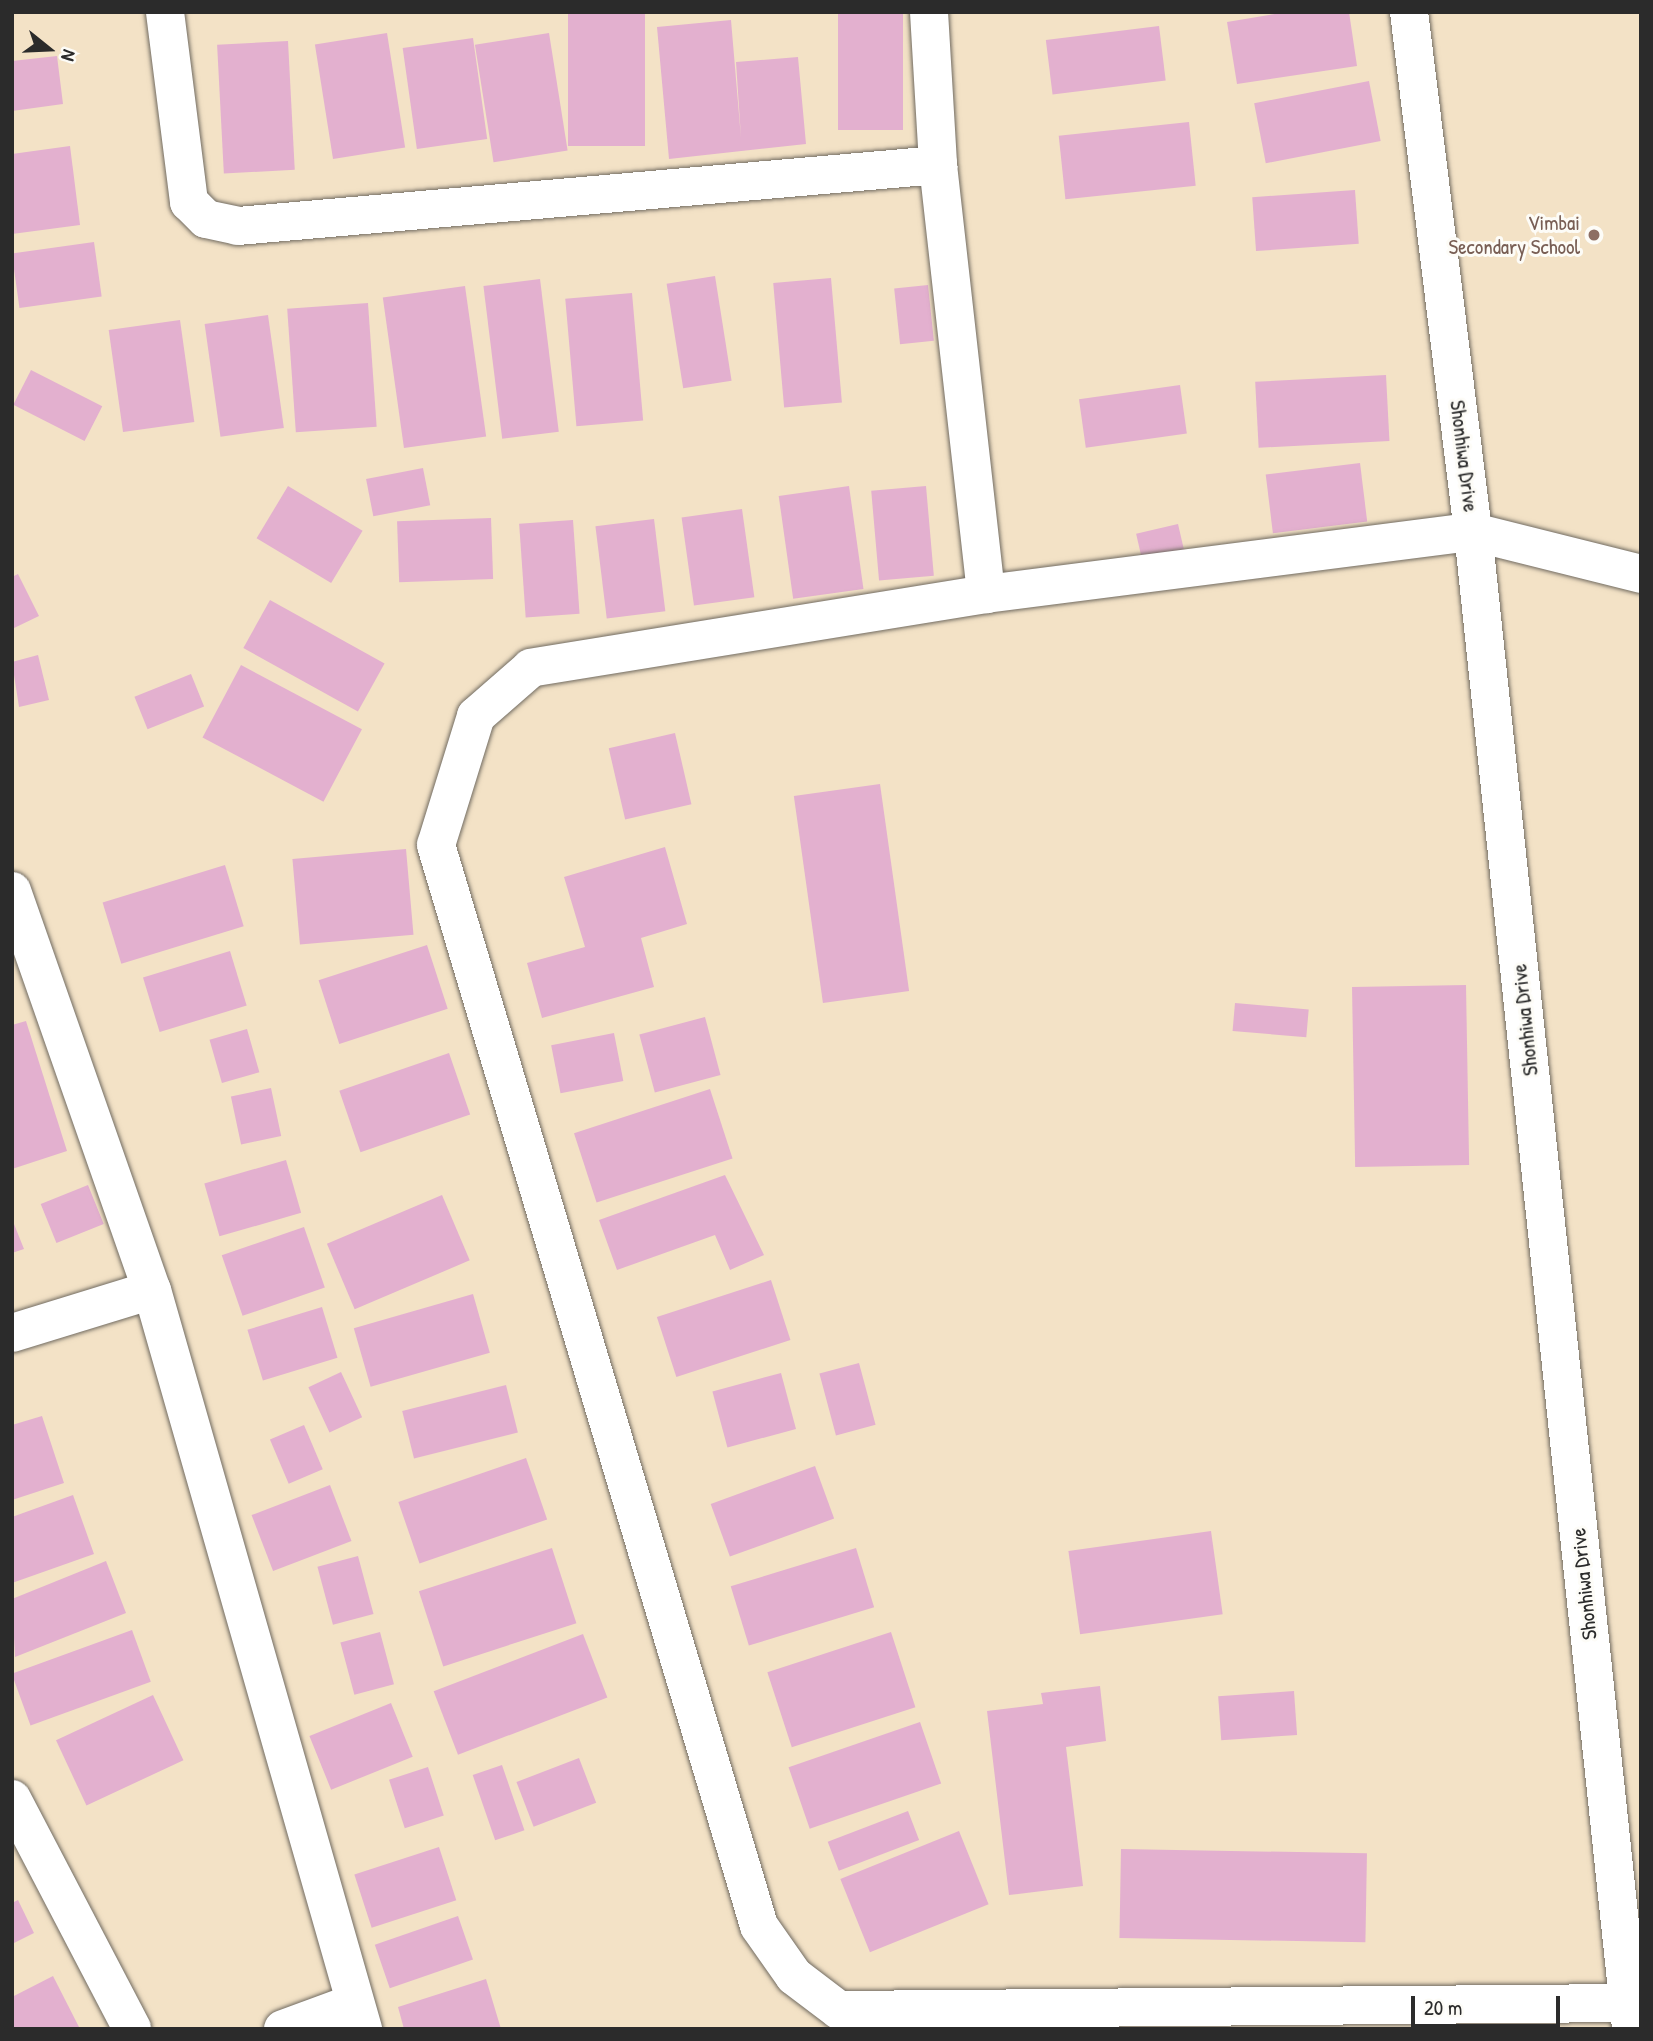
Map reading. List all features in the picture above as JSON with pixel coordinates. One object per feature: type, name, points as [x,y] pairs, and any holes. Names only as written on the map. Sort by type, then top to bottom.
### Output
[{"type":"street","points":[[165,12],[190,202],[206,219],[238,226],[938,165]]},
{"type":"street","points":[[929,12],[938,165],[986,594]]},
{"type":"street","name":"Shonhiwa Drive","points":[[1409,12],[1473,532],[1630,2016]]},
{"type":"street","points":[[1630,2016],[839,2010],[794,1976],[759,1926],[436,845],[476,716],[531,668],[986,594],[1473,532],[1641,574]]},
{"type":"street","points":[[12,891],[22,944],[152,1290],[358,2016],[283,2029]]},
{"type":"street","points":[[12,1333],[152,1290]]},
{"type":"street","points":[[12,1799],[132,2029]]},
{"type":"building","points":[[568,12],[645,12],[645,146],[568,146]]},
{"type":"building","points":[[838,12],[903,12],[903,130],[838,130]]},
{"type":"building","points":[[1287,12],[1349,12],[1357,66],[1237,84],[1227,22]]},
{"type":"building","points":[[731,20],[741,138],[736,62],[798,57],[806,144],[669,159],[657,27]]},
{"type":"building","points":[[1159,26],[1166,81],[1053,94],[1046,40]]},
{"type":"building","points":[[387,33],[405,148],[333,159],[315,44]]},
{"type":"building","points":[[549,33],[568,151],[494,162],[475,45]]},
{"type":"building","points":[[473,38],[487,139],[417,149],[403,48]]},
{"type":"building","points":[[288,41],[295,170],[224,174],[217,45]]},
{"type":"building","points":[[57,56],[63,104],[12,111],[12,61]]},
{"type":"building","points":[[1369,81],[1381,141],[1266,163],[1254,103]]},
{"type":"building","points":[[1189,122],[1196,186],[1065,199],[1059,136]]},
{"type":"building","points":[[70,146],[80,225],[12,234],[12,154]]},
{"type":"building","points":[[1355,190],[1359,244],[1256,251],[1252,197]]},
{"type":"building","points":[[94,242],[102,296],[19,308],[12,254]]},
{"type":"building","points":[[715,276],[732,381],[683,388],[667,284]]},
{"type":"building","points":[[831,278],[842,403],[784,408],[773,283]]},
{"type":"building","points":[[540,279],[559,432],[502,439],[483,286]]},
{"type":"building","points":[[928,285],[934,341],[900,344],[894,289]]},
{"type":"building","points":[[465,286],[486,437],[404,448],[383,298]]},
{"type":"building","points":[[632,293],[643,421],[576,426],[565,299]]},
{"type":"building","points":[[368,303],[377,427],[296,432],[287,309]]},
{"type":"building","points":[[268,315],[284,428],[220,437],[205,324]]},
{"type":"building","points":[[180,320],[194,422],[123,432],[109,330]]},
{"type":"building","points":[[31,370],[102,406],[85,441],[13,405]]},
{"type":"building","points":[[1386,375],[1389,441],[1259,448],[1255,382]]},
{"type":"building","points":[[1180,385],[1187,434],[1086,448],[1079,399]]},
{"type":"building","points":[[1360,463],[1367,522],[1273,533],[1266,475]]},
{"type":"building","points":[[423,468],[430,505],[373,516],[366,479]]},
{"type":"building","points":[[288,486],[363,531],[331,583],[257,538]]},
{"type":"building","points":[[849,486],[863,589],[793,599],[779,496]]},
{"type":"building","points":[[926,486],[934,576],[879,580],[871,491]]},
{"type":"building","points":[[742,509],[754,597],[694,606],[682,517]]},
{"type":"building","points":[[491,518],[493,579],[399,582],[397,521]]},
{"type":"building","points":[[654,519],[665,611],[607,618],[595,526]]},
{"type":"building","points":[[573,520],[580,614],[526,618],[519,524]]},
{"type":"building","points":[[1178,524],[1184,551],[1142,561],[1136,534]]},
{"type":"building","points":[[18,574],[39,616],[12,629],[12,577]]},
{"type":"building","points":[[270,600],[385,664],[358,712],[243,648]]},
{"type":"building","points":[[38,655],[49,700],[19,707],[12,662]]},
{"type":"building","points":[[241,665],[362,729],[323,802],[203,737]]},
{"type":"building","points":[[191,674],[204,706],[148,729],[134,697]]},
{"type":"building","points":[[675,733],[691,804],[625,819],[609,748]]},
{"type":"building","points":[[880,784],[909,991],[823,1003],[794,796]]},
{"type":"building","points":[[665,847],[687,924],[641,938],[654,987],[542,1018],[527,963],[585,947],[564,877]]},
{"type":"building","points":[[406,849],[413,935],[300,945],[292,859]]},
{"type":"building","points":[[225,865],[244,926],[121,964],[103,902]]},
{"type":"building","points":[[427,945],[448,1009],[339,1044],[319,980]]},
{"type":"building","points":[[230,951],[247,1006],[160,1032],[143,978]]},
{"type":"building","points":[[1466,985],[1469,1165],[1355,1167],[1352,987]]},
{"type":"building","points":[[1235,1003],[1309,1009],[1306,1037],[1233,1031]]},
{"type":"building","points":[[705,1017],[721,1075],[655,1093],[639,1035]]},
{"type":"building","points":[[26,1021],[67,1151],[12,1169],[12,1025]]},
{"type":"building","points":[[247,1029],[259,1072],[222,1083],[210,1040]]},
{"type":"building","points":[[614,1033],[623,1081],[561,1093],[551,1045]]},
{"type":"building","points":[[449,1053],[470,1114],[360,1152],[339,1091]]},
{"type":"building","points":[[271,1088],[281,1136],[241,1144],[231,1097]]},
{"type":"building","points":[[710,1089],[733,1158],[597,1203],[574,1133]]},
{"type":"building","points":[[286,1160],[301,1213],[219,1236],[204,1183]]},
{"type":"building","points":[[725,1175],[764,1255],[730,1270],[715,1235],[617,1270],[599,1220]]},
{"type":"building","points":[[88,1185],[104,1224],[56,1243],[41,1204]]},
{"type":"building","points":[[442,1195],[470,1260],[355,1309],[327,1244]]},
{"type":"building","points":[[12,1219],[24,1249],[12,1253]]},
{"type":"building","points":[[304,1227],[325,1288],[243,1316],[222,1255]]},
{"type":"building","points":[[771,1280],[790,1340],[676,1377],[657,1317]]},
{"type":"building","points":[[473,1294],[490,1353],[371,1387],[354,1328]]},
{"type":"building","points":[[322,1307],[337,1358],[263,1380],[247,1330]]},
{"type":"building","points":[[859,1363],[876,1425],[836,1435],[819,1374]]},
{"type":"building","points":[[341,1372],[362,1417],[330,1433],[308,1387]]},
{"type":"building","points":[[781,1373],[796,1429],[727,1447],[712,1391]]},
{"type":"building","points":[[506,1385],[518,1433],[414,1458],[402,1411]]},
{"type":"building","points":[[42,1416],[64,1483],[12,1500],[12,1425]]},
{"type":"building","points":[[304,1425],[323,1469],[289,1484],[270,1439]]},
{"type":"building","points":[[526,1458],[547,1519],[420,1563],[398,1502]]},
{"type":"building","points":[[815,1466],[834,1519],[730,1557],[711,1504]]},
{"type":"building","points":[[330,1485],[352,1541],[273,1571],[252,1515]]},
{"type":"building","points":[[73,1495],[94,1554],[12,1583],[12,1517]]},
{"type":"building","points":[[1211,1531],[1223,1614],[1080,1634],[1068,1551]]},
{"type":"building","points":[[552,1548],[576,1623],[443,1666],[419,1591]]},
{"type":"building","points":[[856,1548],[874,1607],[749,1646],[731,1586]]},
{"type":"building","points":[[358,1556],[374,1614],[333,1625],[317,1567]]},
{"type":"building","points":[[106,1561],[126,1613],[15,1657],[12,1599]]},
{"type":"building","points":[[132,1630],[151,1682],[31,1725],[12,1674]]},
{"type":"building","points":[[380,1632],[394,1684],[354,1695],[340,1643]]},
{"type":"building","points":[[891,1632],[915,1707],[792,1747],[767,1672]]},
{"type":"building","points":[[583,1634],[607,1697],[458,1755],[434,1691]]},
{"type":"building","points":[[1100,1686],[1106,1741],[1066,1747],[1083,1886],[1009,1895],[987,1711],[1043,1704],[1041,1693]]},
{"type":"building","points":[[1294,1691],[1297,1735],[1221,1740],[1218,1696]]},
{"type":"building","points":[[153,1695],[183,1760],[86,1805],[56,1740]]},
{"type":"building","points":[[391,1703],[413,1757],[331,1790],[309,1736]]},
{"type":"building","points":[[920,1722],[941,1783],[810,1829],[789,1767]]},
{"type":"building","points":[[579,1758],[596,1803],[534,1827],[516,1782]]},
{"type":"building","points":[[502,1765],[524,1830],[495,1840],[473,1775]]},
{"type":"building","points":[[428,1767],[444,1816],[405,1828],[389,1780]]},
{"type":"building","points":[[908,1811],[919,1840],[839,1871],[828,1842]]},
{"type":"building","points":[[959,1831],[989,1904],[870,1952],[840,1879]]},
{"type":"building","points":[[439,1847],[456,1900],[372,1928],[354,1875]]},
{"type":"building","points":[[1121,1849],[1367,1853],[1365,1942],[1119,1938]]},
{"type":"building","points":[[18,1900],[34,1933],[12,1944],[12,1903]]},
{"type":"building","points":[[458,1916],[473,1959],[390,1988],[375,1945]]},
{"type":"building","points":[[53,1976],[80,2029],[12,2029],[12,1997]]},
{"type":"building","points":[[486,1979],[501,2029],[404,2029],[398,2007]]},
{"type":"place","name":"Vimbai Secondary School","points":[[1594,235]]}]
